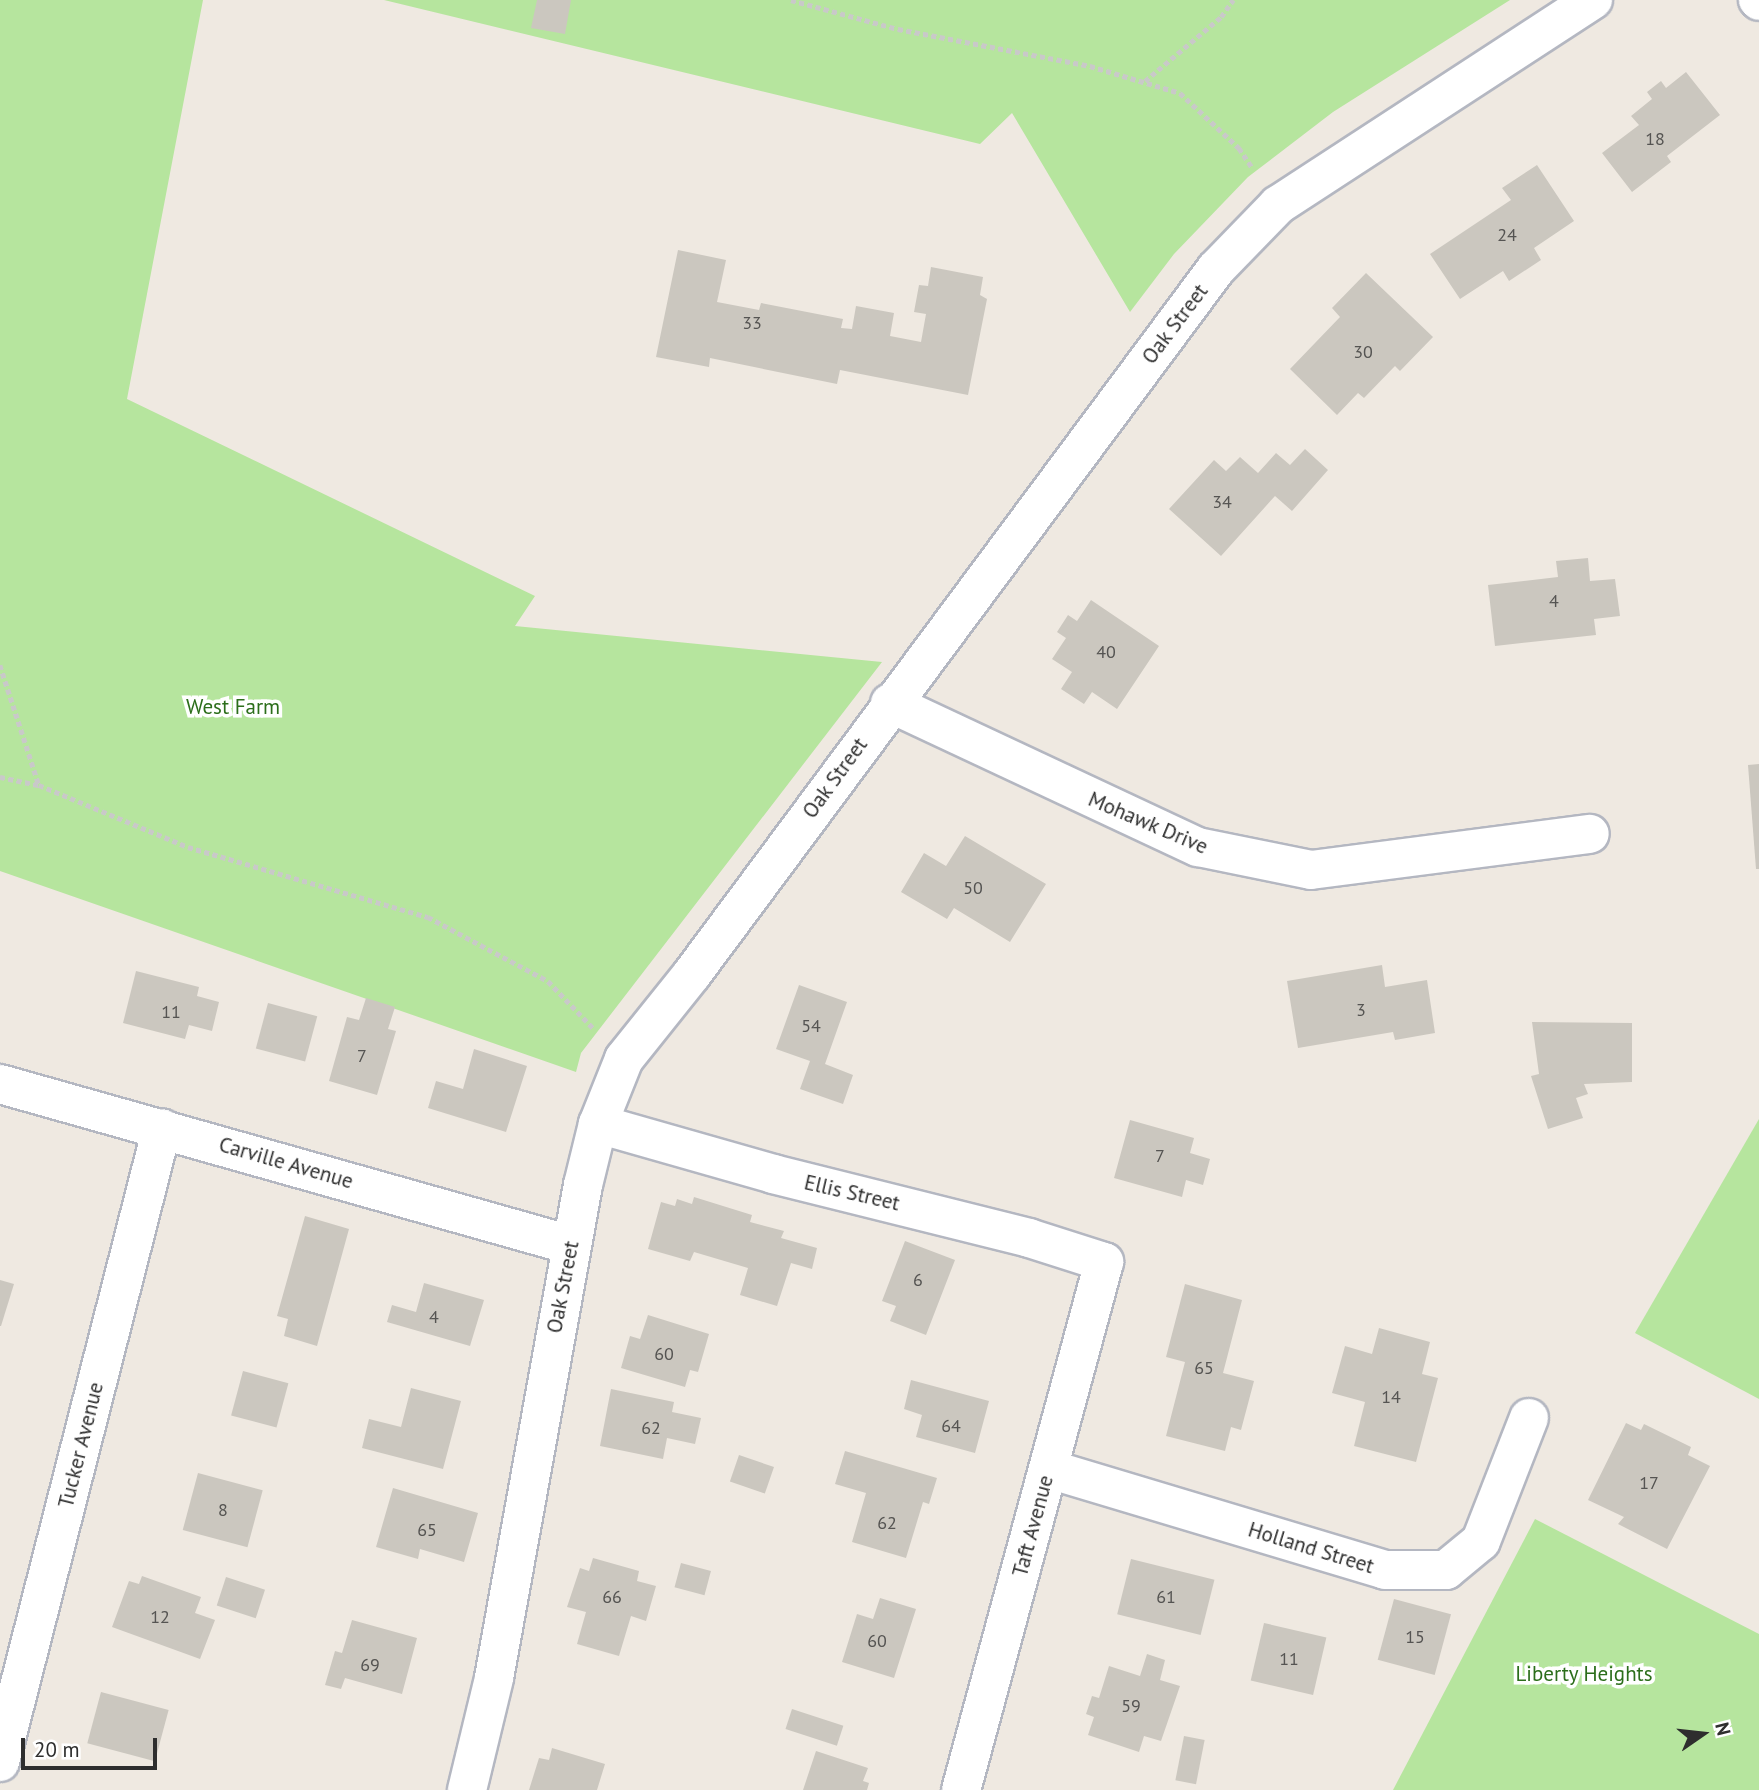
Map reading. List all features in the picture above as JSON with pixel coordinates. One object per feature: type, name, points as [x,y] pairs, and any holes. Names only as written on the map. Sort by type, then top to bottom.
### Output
[{"type":"street","name":"Oak Street","points":[[467,1790],[494,1678],[571,1245],[598,1124],[624,1059],[692,974],[890,703],[1216,269],[1279,205],[1593,0]]},
{"type":"street","name":"Mohawk Drive","points":[[890,703],[1198,847],[1311,870],[1590,834]]},
{"type":"street","name":"Carville Avenue","points":[[0,1084],[571,1245]]},
{"type":"street","name":"Ellis Street","points":[[598,1124],[773,1174],[1029,1238],[1104,1262]]},
{"type":"street","name":"Tucker Avenue","points":[[0,1762],[162,1128]]},
{"type":"street","name":"Taft Avenue","points":[[961,1790],[1104,1262]]},
{"type":"street","name":"Holland Street","points":[[1049,1469],[1385,1570],[1446,1570],[1481,1541],[1529,1418]]},
{"type":"path","points":[[791,0],[898,30],[1090,66],[1180,93],[1239,148],[1279,205]]},
{"type":"path","points":[[1144,81],[1221,17],[1233,0]]},
{"type":"path","points":[[0,665],[39,785]]},
{"type":"path","points":[[0,777],[39,785],[188,847],[428,917],[548,981],[624,1059]]},
{"type":"green space","name":"West Farm","points":[[0,0],[203,0],[127,399],[535,596],[515,626],[882,662],[581,1053],[576,1072],[0,871]]},
{"type":"green space","points":[[384,0],[1510,0],[1333,112],[1248,177],[1174,254],[1130,312],[1012,113],[980,144]]},
{"type":"green space","points":[[1759,1119],[1759,1399],[1635,1333]]},
{"type":"green space","name":"Liberty Heights","points":[[1535,1519],[1759,1634],[1759,1790],[1393,1790]]},
{"type":"building","points":[[537,0],[571,0],[565,34],[531,28]]},
{"type":"building","points":[[1686,72],[1720,115],[1667,156],[1671,162],[1632,192],[1602,153],[1639,125],[1631,116],[1652,99],[1647,92],[1661,81],[1666,88]]},
{"type":"building","points":[[1537,165],[1574,221],[1534,248],[1541,260],[1509,281],[1503,271],[1460,299],[1430,254],[1511,200],[1502,188]]},
{"type":"building","points":[[678,250],[726,260],[717,302],[759,310],[761,303],[843,319],[841,328],[852,329],[856,306],[894,313],[890,336],[921,342],[926,314],[914,312],[919,285],[928,286],[931,267],[983,277],[980,295],[987,299],[968,395],[840,370],[837,384],[710,358],[709,367],[656,357]]},
{"type":"building","points":[[1366,273],[1433,337],[1400,371],[1395,366],[1364,398],[1358,393],[1337,415],[1290,369],[1340,317],[1332,308]]},
{"type":"building","points":[[1305,449],[1328,470],[1292,511],[1275,496],[1221,556],[1169,509],[1214,460],[1226,471],[1240,457],[1258,473],[1276,453],[1290,465]]},
{"type":"building","points":[[1588,558],[1590,581],[1615,579],[1620,616],[1594,619],[1596,635],[1495,646],[1488,585],[1558,577],[1556,561]]},
{"type":"building","points":[[1091,600],[1159,646],[1117,709],[1092,692],[1084,704],[1061,689],[1072,672],[1052,659],[1066,638],[1057,632],[1068,615],[1077,621]]},
{"type":"building","points":[[1759,764],[1759,869],[1756,869],[1748,765]]},
{"type":"building","points":[[965,836],[1046,884],[1010,942],[954,908],[947,919],[901,892],[924,853],[946,866]]},
{"type":"building","points":[[1382,965],[1385,987],[1427,980],[1435,1033],[1395,1040],[1393,1032],[1298,1048],[1287,981]]},
{"type":"building","points":[[136,971],[199,987],[197,996],[219,1002],[212,1031],[189,1025],[185,1039],[123,1023]]},
{"type":"building","points":[[799,985],[847,1002],[825,1064],[853,1075],[843,1104],[800,1089],[810,1061],[776,1049]]},
{"type":"building","points":[[366,998],[395,1007],[388,1029],[396,1031],[377,1095],[329,1081],[347,1017],[359,1020]]},
{"type":"building","points":[[268,1003],[317,1016],[305,1062],[256,1048]]},
{"type":"building","points":[[1532,1022],[1632,1023],[1632,1082],[1584,1084],[1588,1094],[1576,1098],[1583,1118],[1548,1129],[1531,1076],[1539,1074]]},
{"type":"building","points":[[474,1049],[527,1066],[506,1132],[428,1108],[436,1081],[463,1089]]},
{"type":"building","points":[[1130,1120],[1194,1138],[1190,1153],[1210,1159],[1203,1185],[1186,1180],[1182,1197],[1114,1178]]},
{"type":"building","points":[[694,1197],[752,1215],[750,1222],[784,1231],[781,1238],[817,1248],[812,1269],[791,1263],[777,1306],[740,1295],[748,1268],[694,1252],[690,1261],[648,1249],[661,1202],[675,1206],[677,1199],[692,1204]]},
{"type":"building","points":[[305,1216],[349,1229],[317,1346],[284,1336],[288,1319],[277,1316]]},
{"type":"building","points":[[905,1241],[955,1260],[926,1335],[890,1321],[896,1306],[882,1301]]},
{"type":"building","points":[[0,1280],[14,1284],[1,1326],[0,1326]]},
{"type":"building","points":[[424,1283],[484,1300],[470,1346],[387,1322],[392,1305],[416,1312]]},
{"type":"building","points":[[1185,1284],[1242,1300],[1223,1373],[1254,1381],[1241,1430],[1231,1427],[1225,1451],[1166,1436],[1185,1362],[1166,1357]]},
{"type":"building","points":[[648,1315],[709,1334],[698,1372],[690,1370],[685,1387],[621,1368],[630,1336],[640,1339]]},
{"type":"building","points":[[1379,1328],[1430,1342],[1422,1374],[1438,1378],[1416,1462],[1354,1446],[1365,1402],[1332,1393],[1345,1346],[1372,1354]]},
{"type":"building","points":[[243,1371],[288,1383],[276,1428],[231,1415]]},
{"type":"building","points":[[911,1380],[989,1401],[975,1453],[916,1437],[922,1415],[904,1409]]},
{"type":"building","points":[[411,1388],[461,1401],[443,1469],[362,1448],[369,1419],[401,1427]]},
{"type":"building","points":[[611,1389],[674,1402],[672,1412],[701,1418],[695,1444],[667,1438],[663,1459],[600,1446]]},
{"type":"building","points":[[1626,1423],[1641,1430],[1644,1424],[1691,1447],[1688,1455],[1710,1466],[1667,1549],[1618,1524],[1624,1517],[1588,1500]]},
{"type":"building","points":[[845,1451],[937,1478],[929,1504],[923,1502],[906,1558],[852,1542],[866,1493],[835,1484]]},
{"type":"building","points":[[739,1455],[774,1467],[765,1494],[730,1481]]},
{"type":"building","points":[[198,1473],[263,1490],[247,1547],[183,1530]]},
{"type":"building","points":[[393,1488],[478,1513],[464,1562],[420,1549],[418,1559],[376,1547]]},
{"type":"building","points":[[593,1558],[639,1571],[637,1581],[656,1586],[646,1621],[631,1616],[619,1656],[577,1644],[586,1612],[567,1607],[580,1568],[589,1571]]},
{"type":"building","points":[[1131,1559],[1214,1580],[1201,1635],[1117,1614]]},
{"type":"building","points":[[681,1563],[711,1571],[704,1595],[675,1587]]},
{"type":"building","points":[[142,1576],[201,1597],[195,1613],[215,1620],[200,1659],[112,1627],[129,1581],[139,1584]]},
{"type":"building","points":[[226,1577],[265,1590],[256,1618],[217,1606]]},
{"type":"building","points":[[880,1598],[916,1609],[894,1678],[842,1662],[857,1614],[873,1619]]},
{"type":"building","points":[[1394,1599],[1451,1614],[1435,1675],[1378,1660]]},
{"type":"building","points":[[352,1620],[417,1638],[402,1694],[345,1678],[341,1689],[325,1685],[335,1651],[342,1653]]},
{"type":"building","points":[[1264,1623],[1326,1637],[1313,1695],[1251,1680]]},
{"type":"building","points":[[1147,1654],[1165,1660],[1160,1680],[1180,1686],[1161,1741],[1144,1736],[1139,1752],[1088,1735],[1094,1717],[1086,1714],[1092,1696],[1099,1698],[1109,1666],[1140,1676]]},
{"type":"building","points":[[101,1692],[169,1710],[155,1761],[87,1743]]},
{"type":"building","points":[[792,1709],[843,1726],[837,1746],[786,1729]]},
{"type":"building","points":[[1184,1736],[1205,1740],[1196,1784],[1175,1780]]},
{"type":"building","points":[[552,1748],[605,1764],[597,1790],[529,1790],[539,1758],[549,1760]]},
{"type":"building","points":[[816,1751],[868,1768],[863,1781],[869,1783],[867,1790],[803,1790]]}]
